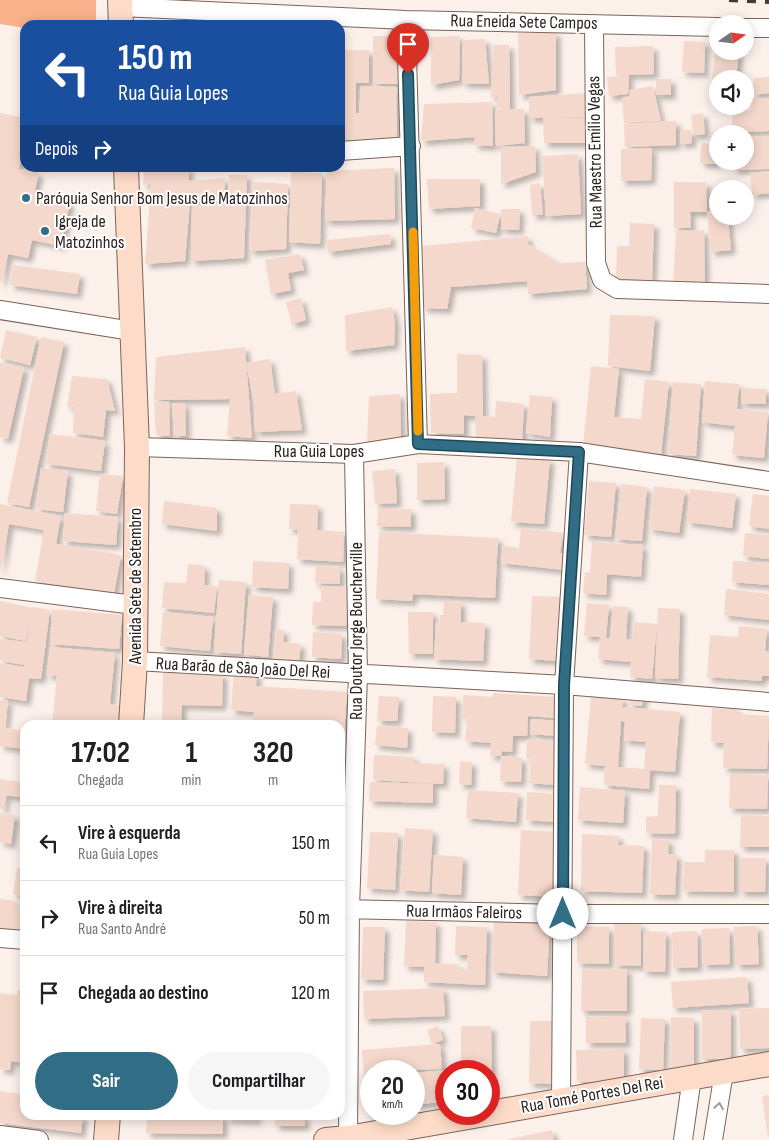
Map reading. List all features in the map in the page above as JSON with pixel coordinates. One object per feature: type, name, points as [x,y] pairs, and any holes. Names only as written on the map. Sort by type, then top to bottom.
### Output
[{"type":"main road","name":"Avenida Sete de Setembro","points":[[126,172],[137,447],[134,605],[136,661],[131,720]]},
{"type":"main road","name":"Rua Tomé Portes Del Rei","points":[[337,1139],[561,1102],[769,1064]]},
{"type":"main road","points":[[106,1140],[108,1120]]},
{"type":"street","name":"Rua Eneida Sete Campos","points":[[120,11],[709,27]]},
{"type":"street","points":[[406,20],[418,444]]},
{"type":"street","name":"Rua Maestro Emílio Vegas","points":[[594,24],[596,263],[602,280],[617,289],[769,294]]},
{"type":"street","points":[[754,28],[769,28]]},
{"type":"street","points":[[345,151],[411,146]]},
{"type":"street","points":[[0,310],[132,331]]},
{"type":"street","name":"Rua Guia Lopes","points":[[137,447],[354,454],[418,444],[579,452],[769,481]]},
{"type":"street","points":[[561,1102],[564,685],[579,452]]},
{"type":"street","name":"Rua Doutor Jorge Boucherville","points":[[345,909],[358,675],[354,454]]},
{"type":"street","points":[[0,588],[134,605]]},
{"type":"street","name":"Rua Barão de São João Del Rei","points":[[136,661],[358,675],[564,685],[769,702]]},
{"type":"street","name":"Rua Irmãos Faleiros","points":[[345,909],[563,914],[769,914]]},
{"type":"street","points":[[0,938],[20,940]]},
{"type":"street","points":[[713,1140],[724,1072]]},
{"type":"street","points":[[683,1140],[692,1077]]},
{"type":"street","name":"Rua Doutor Jorge Boucherville","points":[[337,1139],[338,1120]]},
{"type":"street","points":[[0,1135],[39,1140]]},
{"type":"shaded area","points":[[0,0],[96,0],[96,20],[20,20],[20,27],[0,24]]},
{"type":"building","points":[[556,32],[556,90],[519,95],[518,33]]},
{"type":"building","points":[[373,36],[398,36],[398,84],[373,84]]},
{"type":"building","points":[[460,36],[459,80],[431,85],[431,37]]},
{"type":"building","points":[[485,39],[489,84],[462,83],[463,40]]},
{"type":"building","points":[[684,41],[705,42],[704,73],[682,72]]},
{"type":"building","points":[[493,45],[509,45],[510,109],[497,108],[498,97],[491,97]]},
{"type":"building","points":[[653,46],[654,74],[616,75],[615,47]]},
{"type":"building","points":[[345,50],[369,50],[369,83],[356,83],[356,113],[359,113],[361,86],[396,87],[397,141],[345,143]]},
{"type":"building","points":[[714,60],[738,60],[737,70],[713,70]]},
{"type":"building","points":[[629,75],[628,94],[609,96],[607,77]]},
{"type":"building","points":[[769,77],[769,93],[754,95],[754,78]]},
{"type":"building","points":[[656,79],[671,79],[671,95],[656,95]]},
{"type":"building","points":[[653,86],[661,121],[624,123],[622,98],[629,96],[630,90]]},
{"type":"building","points":[[589,93],[590,117],[529,118],[529,97]]},
{"type":"building","points":[[754,98],[769,98],[769,131],[754,131],[754,125],[732,125],[733,115],[754,115]]},
{"type":"building","points":[[492,102],[493,146],[474,145],[475,137],[421,141],[424,104]]},
{"type":"building","points":[[524,109],[525,143],[496,146],[495,110]]},
{"type":"building","name":"Paróquia Senhor Bom Jesus de Matozinhos","points":[[0,113],[20,117],[19,169],[20,172],[39,173],[34,194],[70,202],[61,246],[32,240],[28,258],[8,254],[2,282],[0,282]]},
{"type":"building","points":[[703,113],[705,134],[693,135],[691,115]]},
{"type":"building","points":[[543,118],[590,118],[590,143],[544,143]]},
{"type":"building","points":[[676,121],[676,145],[625,147],[624,124]]},
{"type":"building","points":[[680,130],[691,130],[692,143],[680,144]]},
{"type":"building","points":[[754,136],[769,136],[769,169],[754,169]]},
{"type":"building","points":[[701,143],[709,144],[709,164],[700,163]]},
{"type":"building","points":[[535,146],[536,172],[501,184],[501,147]]},
{"type":"building","points":[[652,148],[651,180],[621,181],[621,149]]},
{"type":"building","points":[[578,154],[581,214],[546,216],[542,156]]},
{"type":"building","points":[[394,168],[395,219],[325,221],[327,172],[345,172],[345,170]]},
{"type":"building","points":[[769,171],[769,193],[754,195],[754,180],[751,180],[750,173]]},
{"type":"building","points":[[144,172],[189,172],[189,181],[225,178],[224,200],[190,201],[185,261],[145,264],[151,184],[143,185]]},
{"type":"building","points":[[291,172],[322,173],[320,244],[289,242]]},
{"type":"building","points":[[229,175],[247,175],[244,258],[191,261],[192,206],[227,205]]},
{"type":"building","points":[[427,179],[480,179],[480,206],[429,209]]},
{"type":"building","points":[[253,182],[288,184],[286,249],[249,251]]},
{"type":"building","points":[[674,182],[706,182],[707,212],[690,212],[691,228],[674,228]]},
{"type":"building","points":[[540,183],[543,215],[532,215],[530,185]]},
{"type":"building","points":[[475,208],[500,214],[496,233],[471,228]]},
{"type":"building","points":[[501,209],[520,209],[519,230],[501,229]]},
{"type":"building","points":[[707,212],[709,212],[709,225],[729,225],[731,250],[711,252]]},
{"type":"building","points":[[630,223],[654,224],[652,283],[616,282],[617,246],[629,246]]},
{"type":"building","points":[[704,230],[705,286],[673,286],[676,231]]},
{"type":"building","points":[[390,234],[391,244],[328,252],[326,240]]},
{"type":"building","points":[[528,236],[528,244],[559,263],[585,262],[587,289],[528,294],[527,281],[451,287],[447,309],[423,308],[422,246]]},
{"type":"building","points":[[300,254],[304,270],[288,273],[291,290],[271,294],[265,260]]},
{"type":"building","points":[[13,265],[80,274],[77,294],[10,285]]},
{"type":"building","points":[[301,298],[306,320],[292,324],[286,302]]},
{"type":"building","points":[[392,307],[395,323],[394,345],[346,351],[345,315]]},
{"type":"building","points":[[610,315],[655,316],[650,371],[608,366]]},
{"type":"building","points":[[6,330],[37,337],[30,365],[0,358]]},
{"type":"building","points":[[41,337],[64,342],[29,507],[7,503]]},
{"type":"building","points":[[245,347],[252,438],[227,436],[230,399],[154,400],[156,357]]},
{"type":"building","points":[[457,354],[482,355],[483,416],[495,417],[496,401],[524,404],[522,443],[476,440],[475,416],[464,415],[464,434],[431,433],[430,394],[457,393]]},
{"type":"building","points":[[270,359],[275,394],[296,391],[302,430],[255,432],[254,403],[246,363]]},
{"type":"building","points":[[0,363],[24,368],[8,439],[0,437]]},
{"type":"building","points":[[591,366],[619,369],[614,417],[641,419],[645,379],[669,382],[661,454],[583,446]]},
{"type":"building","points":[[72,376],[107,379],[115,411],[106,410],[103,437],[73,433],[74,407],[67,407]]},
{"type":"building","points":[[705,381],[739,384],[737,409],[768,412],[764,458],[732,455],[735,426],[702,422]]},
{"type":"building","points":[[673,382],[701,384],[696,456],[668,454]]},
{"type":"building","points":[[741,388],[766,389],[766,404],[741,403]]},
{"type":"building","points":[[400,394],[401,441],[367,442],[369,396]]},
{"type":"building","points":[[530,395],[552,397],[550,437],[526,433]]},
{"type":"building","points":[[154,401],[169,402],[170,436],[156,435]]},
{"type":"building","points":[[172,403],[185,403],[186,436],[174,436]]},
{"type":"building","points":[[50,434],[105,441],[101,471],[46,464]]},
{"type":"building","points":[[517,456],[550,459],[544,524],[511,522]]},
{"type":"building","points":[[444,462],[445,499],[417,500],[417,463]]},
{"type":"building","points":[[41,468],[68,471],[63,512],[36,509]]},
{"type":"building","points":[[395,469],[397,503],[375,504],[372,471]]},
{"type":"building","points":[[100,474],[123,476],[117,514],[96,511]]},
{"type":"building","points":[[589,481],[616,483],[611,537],[584,535]]},
{"type":"building","points":[[621,484],[647,487],[642,541],[615,539]]},
{"type":"building","points":[[654,486],[685,490],[679,533],[649,529]]},
{"type":"building","points":[[690,489],[736,494],[732,528],[687,522]]},
{"type":"building","points":[[753,494],[769,496],[769,529],[749,526]]},
{"type":"building","points":[[164,501],[217,508],[217,531],[162,524]]},
{"type":"building","points":[[0,504],[61,516],[56,544],[121,555],[114,594],[35,581],[44,530],[9,524],[0,573]]},
{"type":"building","points":[[290,504],[318,505],[317,530],[344,532],[343,562],[297,559],[298,530],[289,529]]},
{"type":"building","points":[[378,508],[411,509],[411,527],[377,526]]},
{"type":"building","points":[[65,513],[118,517],[116,545],[63,541]]},
{"type":"building","points":[[521,528],[563,533],[560,553],[566,554],[564,570],[501,563],[503,546],[519,548]]},
{"type":"building","points":[[379,532],[498,538],[495,598],[413,594],[412,601],[376,599]]},
{"type":"building","points":[[745,533],[769,535],[769,559],[743,556]]},
{"type":"building","points":[[592,542],[643,545],[641,577],[607,574],[606,595],[583,593],[585,572],[590,573]]},
{"type":"building","points":[[253,561],[289,563],[288,589],[252,587]]},
{"type":"building","points":[[733,561],[769,563],[769,585],[732,582]]},
{"type":"building","points":[[188,564],[205,566],[204,585],[217,586],[214,613],[162,608],[164,582],[186,583]]},
{"type":"building","points":[[316,566],[340,567],[340,584],[315,583]]},
{"type":"building","points":[[219,580],[246,582],[241,654],[214,652]]},
{"type":"building","points":[[321,586],[348,587],[346,626],[312,625],[313,602],[321,602]]},
{"type":"building","points":[[726,589],[769,594],[769,620],[724,615]]},
{"type":"building","points":[[249,595],[273,597],[268,657],[244,654]]},
{"type":"building","points":[[532,596],[562,597],[559,661],[529,659]]},
{"type":"building","points":[[0,601],[32,608],[26,641],[0,636]]},
{"type":"building","points":[[444,601],[461,602],[461,622],[485,623],[483,661],[434,659],[436,622],[440,623],[440,615],[443,615]]},
{"type":"building","points":[[587,603],[609,605],[606,638],[610,638],[613,606],[628,607],[626,639],[633,640],[634,622],[657,624],[652,679],[630,677],[631,662],[598,659],[600,637],[584,636]]},
{"type":"building","points":[[32,607],[50,610],[41,679],[29,678],[26,701],[0,697],[0,663],[24,667],[25,665],[0,661],[0,639],[27,642]]},
{"type":"building","points":[[658,608],[680,609],[678,679],[655,678]]},
{"type":"building","points":[[52,609],[122,615],[119,649],[50,644]]},
{"type":"building","points":[[163,612],[213,617],[210,651],[160,646]]},
{"type":"building","points":[[408,612],[433,612],[433,654],[409,654]]},
{"type":"building","points":[[739,626],[767,629],[765,651],[769,652],[769,676],[762,676],[762,681],[707,677],[710,635],[738,637]]},
{"type":"building","points":[[276,629],[284,630],[283,642],[301,644],[299,661],[273,658]]},
{"type":"building","points":[[313,632],[342,634],[341,659],[312,657]]},
{"type":"building","points":[[50,647],[115,653],[110,704],[121,705],[120,720],[53,720],[57,676],[47,675]]},
{"type":"building","points":[[234,671],[257,673],[256,686],[347,692],[345,720],[253,720],[254,712],[231,710]]},
{"type":"building","points":[[163,672],[223,674],[222,706],[182,705],[181,720],[162,720]]},
{"type":"building","points":[[493,693],[557,697],[555,718],[528,716],[527,736],[513,736],[512,752],[502,751],[501,756],[490,756],[491,743],[465,741],[467,718],[462,718],[463,695],[493,697]]},
{"type":"building","points":[[630,693],[644,694],[642,706],[629,705]]},
{"type":"building","points":[[591,695],[623,698],[622,707],[680,712],[675,772],[650,770],[649,789],[604,785],[605,766],[585,764]],"holes":[[[621,721],[625,722],[624,740],[646,742],[644,769],[618,767]]]},
{"type":"building","points":[[379,696],[399,697],[397,721],[377,721]]},
{"type":"building","points":[[433,696],[456,697],[455,733],[432,732]]},
{"type":"building","points":[[0,700],[8,701],[5,728],[20,730],[20,748],[0,746]]},
{"type":"building","points":[[712,708],[737,709],[737,714],[769,716],[767,769],[723,768],[724,743],[711,742]]},
{"type":"building","points":[[531,719],[559,721],[558,736],[530,734]]},
{"type":"building","points":[[377,726],[408,728],[407,748],[375,745]]},
{"type":"building","points":[[527,739],[558,741],[555,785],[529,783],[531,758],[526,758]]},
{"type":"building","points":[[374,755],[414,757],[414,763],[444,764],[443,784],[373,780]]},
{"type":"building","points":[[501,756],[522,758],[521,782],[500,781]]},
{"type":"building","points":[[460,761],[472,762],[471,785],[459,784]]},
{"type":"building","points":[[730,774],[768,775],[767,809],[729,808]]},
{"type":"building","points":[[0,779],[20,782],[20,797],[6,795],[4,809],[0,809]]},
{"type":"building","points":[[370,782],[433,784],[433,803],[369,801]]},
{"type":"building","points":[[659,785],[676,785],[675,834],[646,833],[646,817],[658,816]]},
{"type":"building","points":[[580,787],[625,791],[623,823],[578,820]]},
{"type":"building","points":[[468,790],[518,793],[516,822],[466,818]]},
{"type":"building","points":[[527,792],[557,794],[555,822],[526,820]]},
{"type":"building","points":[[0,813],[15,815],[11,844],[0,842]]},
{"type":"building","points":[[741,815],[769,816],[769,847],[740,847]]},
{"type":"building","points":[[405,828],[433,830],[429,892],[400,890]]},
{"type":"building","points":[[521,830],[560,832],[557,897],[518,895]]},
{"type":"building","points":[[370,832],[398,833],[395,890],[367,888]]},
{"type":"building","points":[[582,834],[619,836],[618,845],[644,846],[642,893],[581,891]]},
{"type":"building","points":[[652,839],[669,840],[668,854],[677,855],[675,895],[650,894]]},
{"type":"building","points":[[705,850],[734,850],[734,892],[683,891],[684,862],[705,862]]},
{"type":"building","points":[[434,855],[463,857],[461,895],[432,893]]},
{"type":"building","points":[[740,858],[766,858],[765,892],[740,892]]},
{"type":"building","points":[[17,868],[20,869],[20,895],[13,894]]},
{"type":"building","points":[[0,899],[15,901],[15,906],[20,906],[20,935],[0,934]]},
{"type":"building","points":[[494,919],[550,922],[547,976],[492,972]]},
{"type":"building","points":[[406,921],[436,922],[435,963],[458,964],[457,969],[467,969],[468,955],[455,955],[456,926],[487,927],[485,985],[424,982],[424,967],[404,966]]},
{"type":"building","points":[[614,923],[641,924],[641,966],[614,965]]},
{"type":"building","points":[[577,926],[609,927],[609,964],[577,963]]},
{"type":"building","points":[[757,926],[759,964],[736,965],[734,927]]},
{"type":"building","points":[[363,927],[385,927],[383,980],[361,979]]},
{"type":"building","points":[[729,928],[730,964],[703,965],[702,929]]},
{"type":"building","points":[[644,931],[666,932],[665,972],[643,971]]},
{"type":"building","points":[[697,931],[698,967],[673,968],[672,932]]},
{"type":"building","points":[[582,969],[627,969],[627,1011],[581,1011]]},
{"type":"building","points":[[747,977],[749,1003],[673,1008],[671,982]]},
{"type":"building","points":[[443,988],[445,1016],[364,1019],[363,991]]},
{"type":"building","points":[[18,990],[20,990],[20,1062],[11,1061],[10,1070],[0,1069],[0,993],[17,995]]},
{"type":"building","points":[[769,1008],[769,1048],[740,1049],[739,1009]]},
{"type":"building","points":[[702,1010],[731,1010],[731,1059],[702,1059]]},
{"type":"building","points":[[625,1016],[626,1043],[586,1043],[586,1017]]},
{"type":"building","points":[[671,1017],[694,1018],[694,1069],[670,1069]]},
{"type":"building","points":[[641,1018],[665,1019],[663,1070],[639,1069]]},
{"type":"building","points":[[530,1021],[554,1021],[553,1084],[529,1083]]},
{"type":"building","points":[[438,1026],[443,1040],[432,1044],[427,1030]]},
{"type":"building","points":[[461,1026],[491,1026],[491,1060],[461,1060]]},
{"type":"building","points":[[440,1044],[441,1060],[435,1060],[435,1069],[425,1069],[425,1060],[363,1060],[362,1050]]},
{"type":"building","points":[[624,1049],[624,1081],[577,1082],[576,1050]]},
{"type":"building","points":[[435,1071],[435,1102],[425,1104],[425,1072]]},
{"type":"building","points":[[0,1091],[20,1094],[20,1120],[82,1120],[81,1133],[0,1123]]},
{"type":"building","points":[[769,1095],[769,1136],[768,1137],[762,1096]]},
{"type":"building","points":[[147,1120],[223,1120],[223,1134],[146,1133]]},
{"type":"building","points":[[275,1120],[305,1120],[305,1126],[275,1126]]},
{"type":"building","points":[[552,1130],[554,1140],[509,1140],[509,1139]]},
{"type":"railway","points":[[729,0],[769,2]]},
{"type":"slow traffic","points":[[413,232],[418,431]]},
{"type":"place","name":"Paróquia Senhor Bom Jesus de Matozinhos","points":[[26,198]]},
{"type":"place","name":"Igreja de Matozinhos","points":[[45,231]]},
{"type":"route","points":[[408,74],[418,444],[579,452],[564,685],[563,914]]}]
